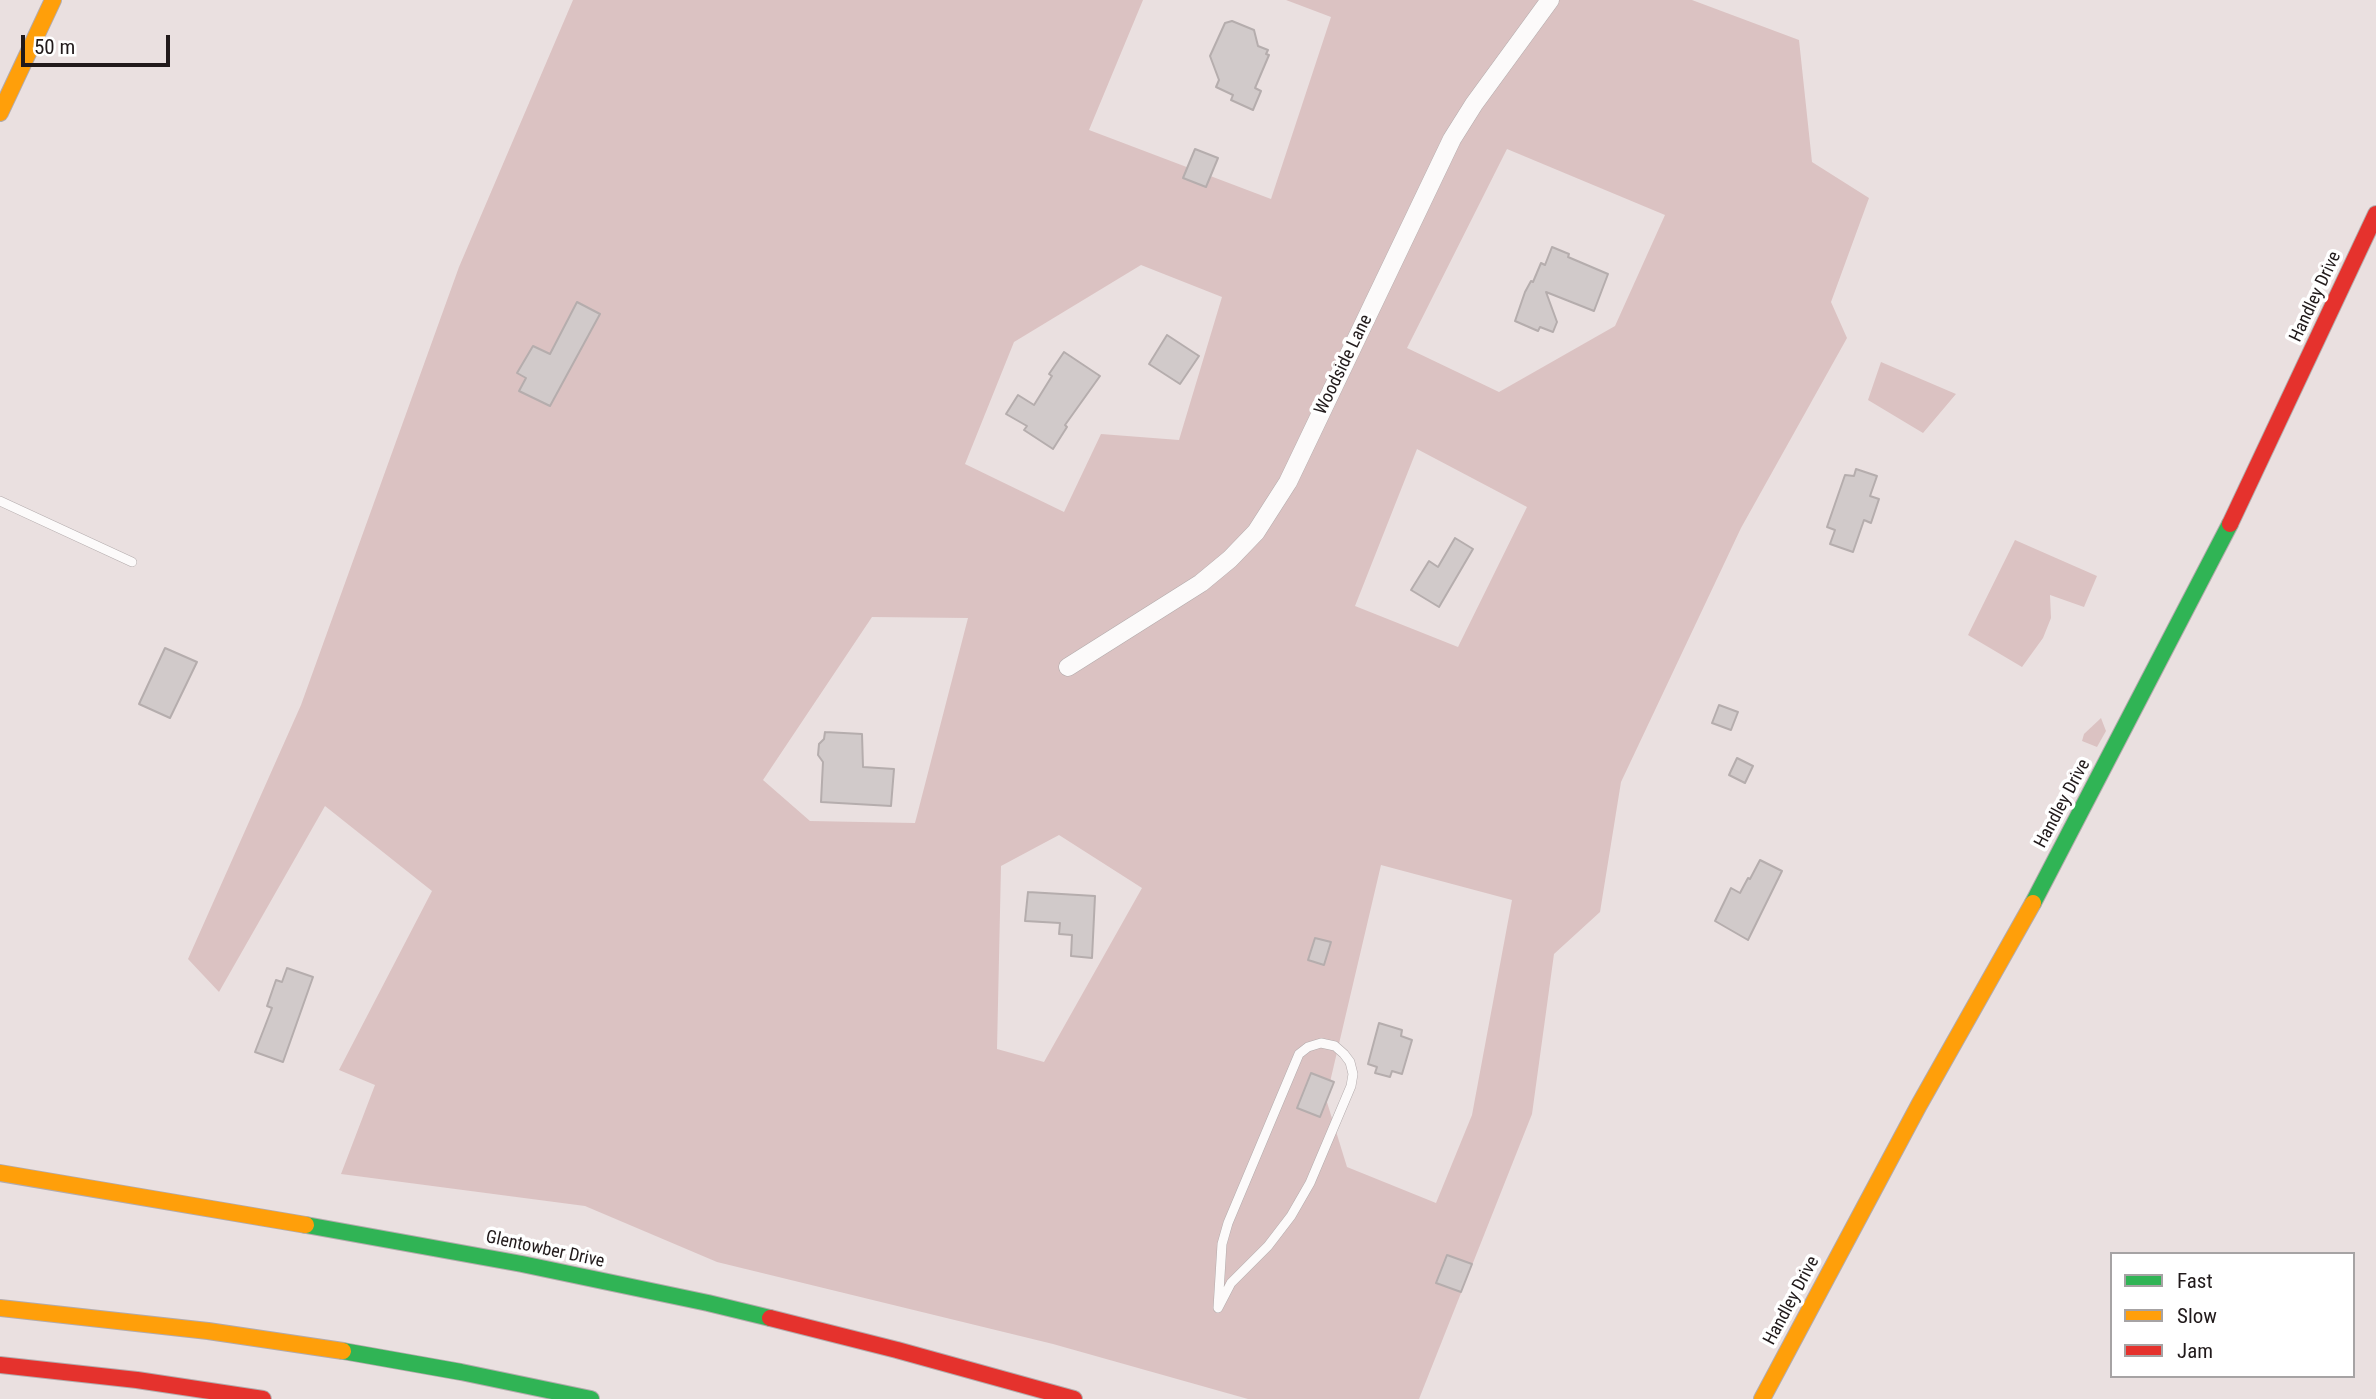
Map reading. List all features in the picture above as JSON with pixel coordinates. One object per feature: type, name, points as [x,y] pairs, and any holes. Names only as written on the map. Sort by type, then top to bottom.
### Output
[{"type":"main road","points":[[0,113],[52,0]]},
{"type":"main road","name":"Handley Drive","points":[[1762,1399],[1919,1105],[2038,894],[2203,579],[2376,214]]},
{"type":"main road","name":"Glentowber Drive","points":[[0,1172],[397,1240],[708,1303],[897,1350],[1074,1399]]},
{"type":"main road","points":[[0,1308],[208,1331],[323,1348],[461,1372],[591,1399]]},
{"type":"main road","points":[[0,1365],[137,1380],[264,1399]]},
{"type":"main road","points":[[0,1378],[64,1381],[233,1399]]},
{"type":"street","name":"Woodside Lane","points":[[1068,667],[1201,583],[1230,559],[1256,532],[1288,482],[1452,139],[1550,0]]},
{"type":"lane","points":[[0,501],[132,562]]},
{"type":"lane","points":[[1321,1043],[1335,1046],[1350,1062],[1353,1074],[1351,1086],[1310,1183],[1291,1216],[1268,1246],[1231,1283],[1221,1298],[1218,1308],[1222,1244],[1228,1223],[1299,1054],[1308,1047],[1321,1043]]},
{"type":"shaded area","points":[[573,0],[1143,0],[1089,130],[1271,199],[1331,17],[1286,0],[1692,0],[1799,40],[1812,162],[1869,198],[1831,302],[1847,338],[1741,528],[1621,782],[1600,912],[1554,954],[1532,1114],[1419,1399],[1248,1399],[1053,1344],[717,1262],[585,1206],[341,1174],[375,1085],[339,1070],[432,891],[325,806],[219,992],[188,959],[301,705],[459,267]],"holes":[[[1507,149],[1665,215],[1615,326],[1499,392],[1407,348]],[[1141,265],[1222,297],[1179,440],[1101,434],[1064,512],[965,464],[1014,342]],[[1417,449],[1527,507],[1458,647],[1355,606]],[[872,617],[968,618],[915,823],[810,821],[763,780]],[[1059,835],[1142,888],[1044,1062],[997,1049],[1001,866]],[[1381,865],[1512,900],[1472,1115],[1436,1203],[1347,1167],[1326,1099]]]},
{"type":"shaded area","points":[[1881,362],[1956,394],[1923,433],[1868,400]]},
{"type":"shaded area","points":[[2015,540],[2097,576],[2084,607],[2050,595],[2051,618],[2043,638],[2022,667],[1968,635]]},
{"type":"shaded area","points":[[2101,718],[2106,731],[2097,747],[2082,741],[2084,734]]},
{"type":"building","points":[[1232,21],[1254,30],[1258,46],[1268,50],[1266,54],[1269,55],[1255,88],[1261,91],[1253,110],[1231,100],[1233,95],[1216,87],[1219,80],[1210,56],[1225,23]]},
{"type":"building","points":[[1195,149],[1218,158],[1206,187],[1183,178]]},
{"type":"building","points":[[1552,247],[1608,274],[1594,311],[1546,292],[1557,322],[1553,332],[1540,327],[1538,331],[1515,321],[1525,292],[1531,281],[1533,282],[1541,263],[1545,265]]},
{"type":"building","points":[[577,302],[600,314],[550,406],[519,391],[526,378],[517,373],[533,346],[550,354]]},
{"type":"building","points":[[1167,335],[1199,356],[1180,384],[1149,364]]},
{"type":"building","points":[[1064,352],[1100,376],[1065,425],[1067,427],[1053,449],[1024,430],[1027,426],[1006,414],[1018,395],[1034,405],[1052,376],[1049,374]]},
{"type":"building","points":[[1856,469],[1877,476],[1870,496],[1879,499],[1871,523],[1864,520],[1853,552],[1830,544],[1835,530],[1827,527],[1845,475],[1854,476]]},
{"type":"building","points":[[1455,538],[1473,549],[1439,607],[1411,590],[1429,561],[1438,567]]},
{"type":"building","points":[[165,648],[197,662],[170,718],[139,704]]},
{"type":"building","points":[[1719,705],[1738,712],[1731,730],[1712,723]]},
{"type":"building","points":[[825,732],[862,734],[863,767],[894,769],[891,806],[821,802],[823,762],[818,755],[819,744],[824,739]]},
{"type":"building","points":[[1737,758],[1753,766],[1745,783],[1729,775]]},
{"type":"building","points":[[1760,860],[1782,871],[1748,940],[1715,921],[1731,888],[1740,893]]},
{"type":"building","points":[[1028,892],[1095,896],[1092,958],[1071,956],[1072,935],[1059,934],[1060,923],[1025,921]]},
{"type":"building","points":[[1315,938],[1331,942],[1324,965],[1308,960]]},
{"type":"building","points":[[287,968],[313,977],[283,1062],[255,1052],[272,1008],[267,1006],[276,980],[282,982]]},
{"type":"building","points":[[1379,1023],[1402,1030],[1401,1036],[1412,1040],[1402,1074],[1392,1071],[1390,1077],[1375,1073],[1377,1067],[1368,1064]]},
{"type":"building","points":[[1311,1073],[1334,1082],[1320,1117],[1297,1108]]},
{"type":"building","points":[[1447,1255],[1472,1264],[1461,1292],[1436,1283]]},
{"type":"traffic: fast","points":[[2033,903],[2230,524]]},
{"type":"traffic: fast","points":[[306,1225],[522,1264],[770,1318]]},
{"type":"traffic: fast","points":[[343,1351],[591,1399]]},
{"type":"traffic: slow","points":[[0,113],[53,0]]},
{"type":"traffic: slow","points":[[1762,1399],[1919,1105],[2033,903]]},
{"type":"traffic: slow","points":[[0,1173],[306,1225]]},
{"type":"traffic: slow","points":[[0,1308],[208,1331],[343,1351]]},
{"type":"traffic: jam","points":[[2230,524],[2376,214]]},
{"type":"traffic: jam","points":[[770,1318],[1074,1399]]},
{"type":"traffic: jam","points":[[0,1365],[137,1380],[263,1399]]}]
